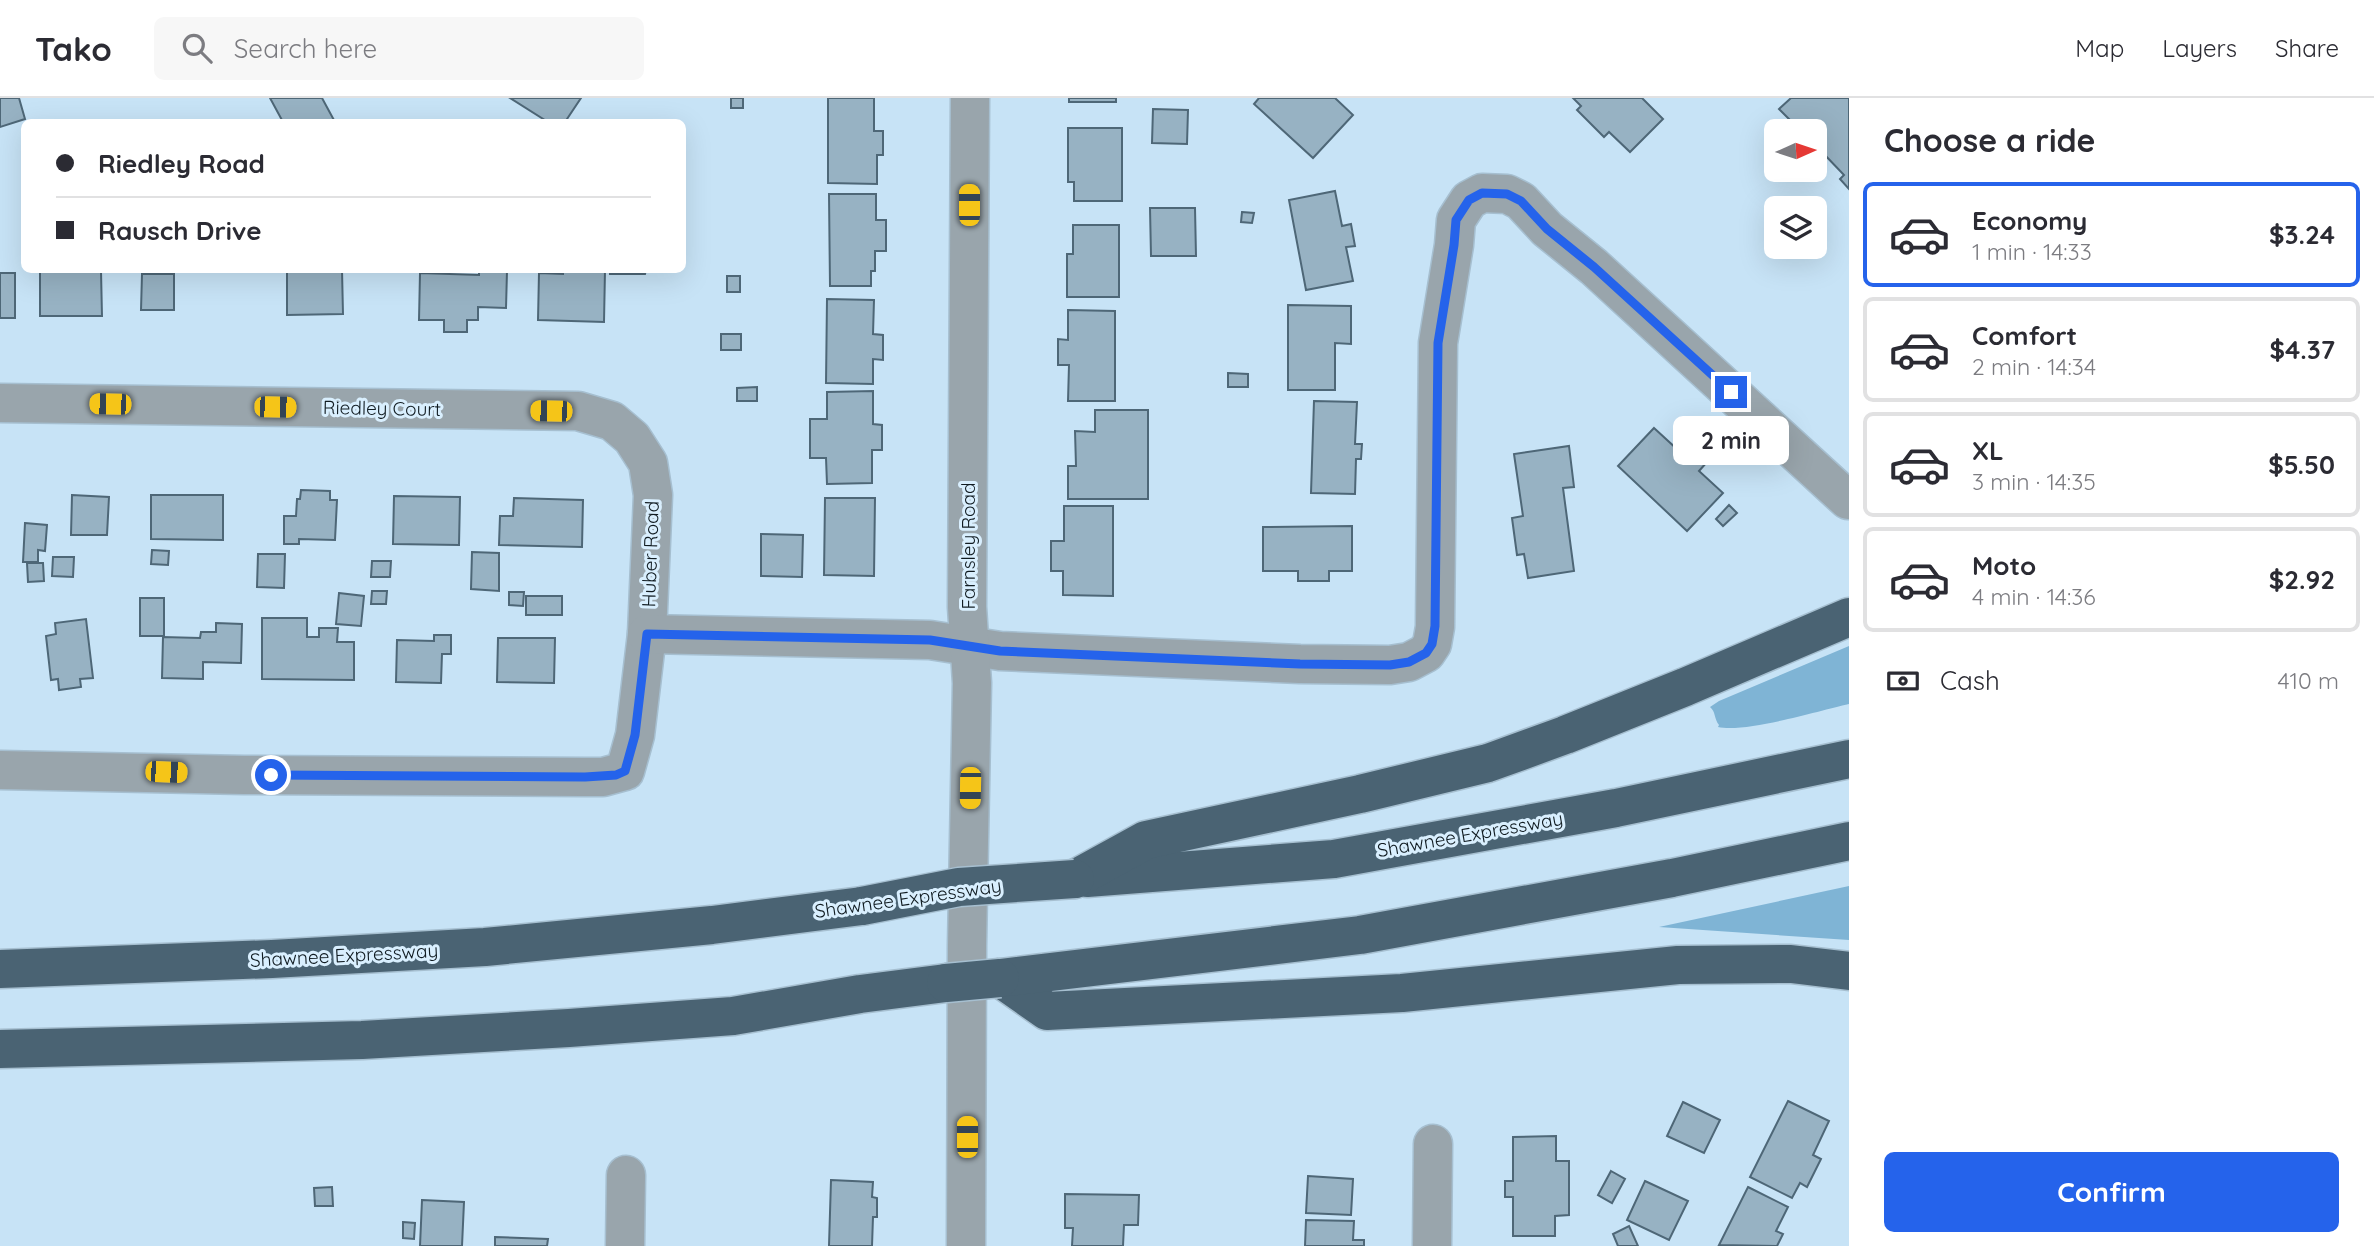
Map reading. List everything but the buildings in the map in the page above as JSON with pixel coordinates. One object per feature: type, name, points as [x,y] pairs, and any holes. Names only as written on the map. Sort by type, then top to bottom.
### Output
[{"type":"highway","points":[[1075,879],[1146,840],[1360,794],[1488,763],[1565,736],[1849,617]]},
{"type":"highway","name":"Shawnee Expressway","points":[[0,969],[272,960],[485,947],[712,925],[862,906],[959,887],[1334,859],[1616,808],[1849,759]]},
{"type":"highway","points":[[0,1049],[362,1040],[733,1016],[860,994],[1360,935],[1672,878],[1849,841]]},
{"type":"highway","points":[[1000,978],[1047,1011],[1402,993],[1678,965],[1791,964],[1849,971]]},
{"type":"street","name":"Farnsley Road","points":[[966,1246],[967,946],[972,683],[967,593],[970,98]]},
{"type":"street","points":[[647,634],[930,640],[1000,651],[1325,664],[1390,665],[1409,662],[1426,653],[1432,644],[1435,626],[1438,343],[1456,220],[1469,200],[1482,193],[1507,194],[1521,201],[1547,229],[1594,267],[1848,500]]},
{"type":"street","name":"Riedley Court","points":[[0,403],[578,411],[612,421],[632,438],[648,463],[650,474]]},
{"type":"street","name":"Huber Road","points":[[0,770],[585,777],[616,775],[625,771],[635,735],[647,634],[653,495],[650,474]]},
{"type":"street","points":[[1432,1246],[1433,1144]]},
{"type":"street","points":[[625,1246],[626,1175]]},
{"type":"shaded area","points":[[1849,646],[1849,704],[1764,724],[1718,727],[1710,707],[1719,701]]},
{"type":"shaded area","points":[[1849,886],[1849,940],[1659,927]]},
{"type":"route","points":[[271,775],[616,775],[625,771],[635,735],[647,634],[920,642],[930,640],[1000,651],[1300,664],[1390,665],[1409,662],[1426,653],[1432,644],[1435,626],[1438,343],[1456,220],[1469,200],[1482,193],[1507,194],[1521,201],[1547,229],[1594,267],[1731,392]]}]
